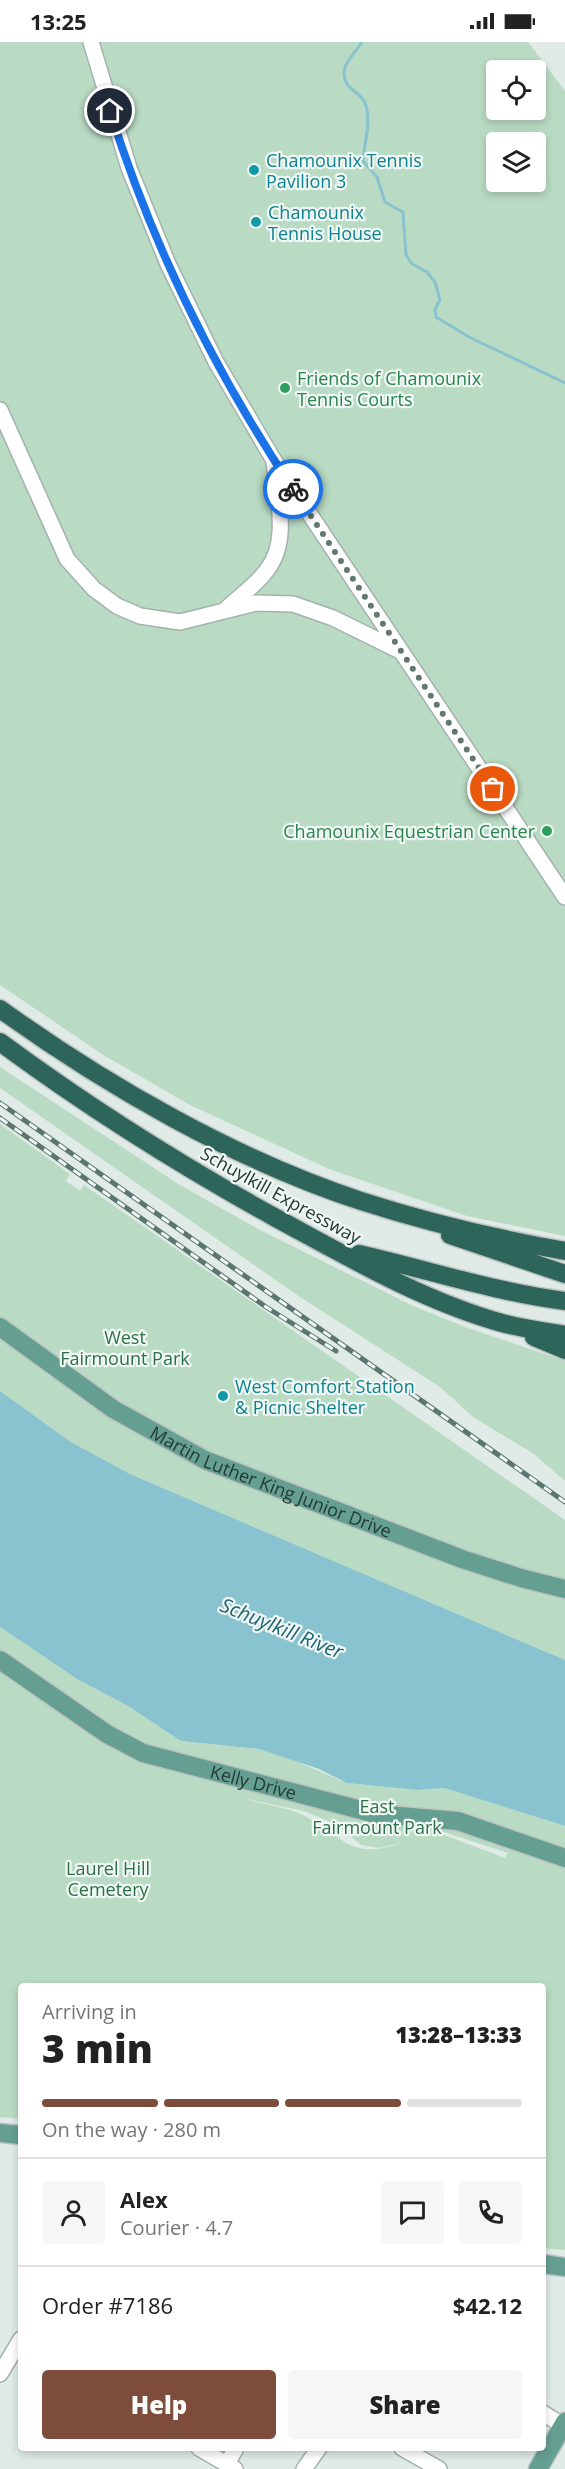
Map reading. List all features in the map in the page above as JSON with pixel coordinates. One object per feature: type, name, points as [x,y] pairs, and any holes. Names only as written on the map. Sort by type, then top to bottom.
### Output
[{"type":"highway","name":"Schuylkill Expressway","points":[[0,1010],[94,1071],[186,1123],[285,1170],[362,1201],[509,1240],[565,1251]]},
{"type":"highway","name":"Schuylkill Expressway","points":[[0,1042],[158,1149],[330,1248],[422,1292],[502,1323],[565,1335]]},
{"type":"highway","points":[[362,1201],[472,1243],[565,1274]]},
{"type":"highway","points":[[330,1248],[414,1266],[476,1285],[565,1301]]},
{"type":"highway","points":[[502,1323],[565,1350]]},
{"type":"main road","name":"Martin Luther King Junior Drive","points":[[0,1327],[113,1409],[205,1460],[472,1562],[565,1588]]},
{"type":"main road","name":"Kelly Drive","points":[[0,1660],[107,1734],[143,1753],[376,1814],[458,1821],[565,1858]]},
{"type":"main road","points":[[0,2133],[18,2135]]},
{"type":"main road","points":[[546,2264],[565,2267]]},
{"type":"main road","points":[[538,2469],[564,2425]]},
{"type":"street","points":[[91,42],[116,133],[168,264],[216,362],[273,459],[565,897]]},
{"type":"street","points":[[0,410],[67,559],[94,590],[128,611],[167,621],[204,618],[226,609],[263,603],[293,604],[333,618],[402,652]]},
{"type":"street","points":[[226,609],[267,571],[278,549],[280,523],[273,459]]},
{"type":"street","points":[[0,2374],[18,2344]]},
{"type":"street","points":[[546,2416],[564,2425]]},
{"type":"street","points":[[205,2451],[231,2467],[235,2451]]},
{"type":"street","points":[[304,2469],[317,2451]]},
{"type":"street","points":[[407,2451],[431,2467]]},
{"type":"green space","points":[[0,42],[528,42],[542,60],[486,60],[486,120],[546,120],[546,66],[565,91],[565,1236],[467,1216],[329,1169],[190,1105],[105,1056],[0,985]]},
{"type":"green space","points":[[0,1067],[180,1185],[258,1229],[409,1304],[465,1327],[565,1361],[565,1481],[534,1454],[473,1417],[440,1387],[300,1297],[0,1088]]},
{"type":"green space","name":"West Fairmount Park","points":[[0,1124],[70,1174],[66,1181],[80,1191],[84,1185],[565,1520],[565,1660],[130,1474],[71,1442],[0,1391]]},
{"type":"green space","name":"Laurel Hill Cemetery","points":[[0,1627],[77,1679],[128,1706],[181,1741],[259,1749],[286,1757],[347,1783],[417,1790],[444,1788],[565,1826],[565,2250],[546,2248],[546,1983],[18,1983],[18,2119],[0,2117]],"holes":[[[246,1799],[304,1811],[337,1825],[361,1845],[379,1848],[405,1842],[385,1848],[369,1849],[356,1847],[296,1812]],[[444,1832],[508,1853],[505,1858],[439,1833]]]},
{"type":"water","name":"Schuylkill River","points":[[0,1391],[71,1442],[130,1474],[565,1660],[565,1826],[444,1788],[417,1790],[347,1783],[319,1769],[259,1749],[181,1741],[128,1706],[77,1679],[0,1627]]},
{"type":"waterway","points":[[362,42],[348,61],[344,78],[364,101],[367,108],[368,123],[363,161],[377,177],[385,202],[403,212],[406,255],[412,264],[427,272],[435,282],[440,300],[435,309],[436,317],[469,337],[565,383]]},
{"type":"railway","points":[[0,1103],[565,1502]]},
{"type":"railway","points":[[0,1118],[266,1307],[336,1351]]},
{"type":"way so far","points":[[293,489],[493,789]]},
{"type":"place","name":"Chamounix Tennis Pavilion 3","points":[[254,170]]},
{"type":"place","name":"Chamounix Tennis House","points":[[256,222]]},
{"type":"place","name":"Friends of Chamounix Tennis Courts","points":[[285,388]]},
{"type":"place","name":"Chamounix Equestrian Center","points":[[547,831]]},
{"type":"place","name":"West Comfort Station & Picnic Shelter","points":[[223,1396]]},
{"type":"route","points":[[110,111],[158,242],[196,324],[229,387],[293,489]]},
{"type":"park label","name":"East Fairmount Park","points":[[377,1816]]}]
